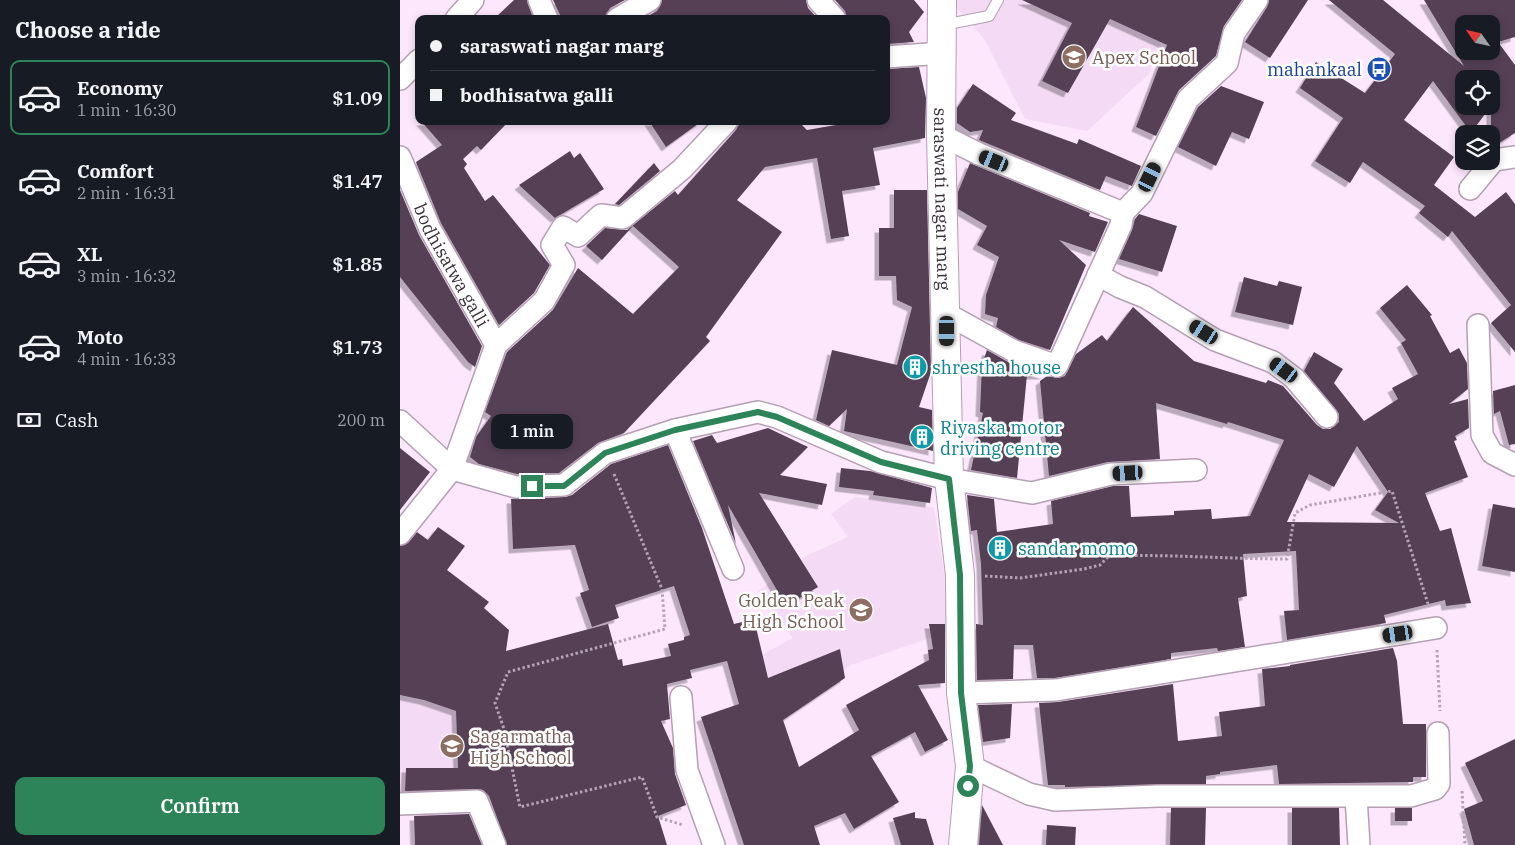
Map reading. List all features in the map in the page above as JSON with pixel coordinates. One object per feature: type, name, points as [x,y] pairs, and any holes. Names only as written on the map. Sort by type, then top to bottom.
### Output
[{"type":"main road","name":"saraswati nagar marg","points":[[942,12],[941,135],[947,314],[949,479],[960,575],[961,693],[970,766],[963,845]]},
{"type":"street","points":[[460,15],[473,0]]},
{"type":"street","points":[[539,0],[545,15]]},
{"type":"street","points":[[624,15],[650,0]]},
{"type":"street","points":[[818,0],[831,15]]},
{"type":"street","points":[[947,314],[1014,351],[1057,366],[1121,225],[1123,213],[1142,193],[1188,99],[1227,63],[1234,33],[1257,0]]},
{"type":"street","points":[[890,58],[943,53]]},
{"type":"street","points":[[400,79],[415,64]]},
{"type":"street","name":"bodhisatwa galli","points":[[400,534],[452,469],[496,345],[544,301],[564,265],[552,245],[563,226],[578,236],[601,215],[622,218],[682,169],[723,125]]},
{"type":"street","points":[[941,135],[979,154],[1123,213]]},
{"type":"street","name":"bodhisatwa galli","points":[[400,157],[430,229],[496,345]]},
{"type":"street","points":[[1470,189],[1494,160],[1515,157]]},
{"type":"street","points":[[1098,275],[1120,287],[1145,297],[1215,340],[1273,362],[1294,378],[1327,417]]},
{"type":"street","points":[[1478,325],[1482,435],[1492,453],[1515,465]]},
{"type":"street","points":[[400,421],[452,469],[516,487],[564,486],[605,453],[675,430],[758,412],[777,417],[881,462],[949,479],[1032,492],[1111,474],[1196,470]]},
{"type":"street","points":[[675,430],[733,569]]},
{"type":"street","points":[[961,693],[1056,690],[1436,628]]},
{"type":"street","points":[[682,697],[687,770],[711,839]]},
{"type":"street","points":[[970,766],[1029,794],[1055,800],[1158,796],[1411,796],[1437,788],[1439,784],[1439,726]]},
{"type":"street","points":[[1356,797],[1359,845]]},
{"type":"street","points":[[400,804],[477,801],[495,845]]},
{"type":"lane","points":[[942,12],[989,16],[998,0]]},
{"type":"path","points":[[605,453],[662,590],[665,629],[508,672],[495,704],[504,729],[520,807],[642,777],[657,817],[711,839]]},
{"type":"path","points":[[960,575],[1020,578],[1084,569],[1100,565],[1109,556],[1146,555],[1183,558],[1287,560],[1295,513],[1310,505],[1392,492],[1436,628],[1439,726]]},
{"type":"path","points":[[1461,781],[1465,845]]},
{"type":"shaded area","name":"Apex School","points":[[957,0],[1184,0],[1165,30],[1149,74],[1087,131],[1025,119],[985,40],[957,8]]},
{"type":"shaded area","name":"Golden Peak High School","points":[[855,497],[934,508],[953,630],[851,665],[780,708],[759,656],[793,638],[758,591],[808,555],[848,537],[831,514]]},
{"type":"shaded area","name":"Sagarmatha High School","points":[[400,674],[474,696],[466,770],[471,801],[400,803]]},
{"type":"building","points":[[514,0],[527,0],[532,15],[498,15]]},
{"type":"building","points":[[553,0],[625,0],[610,8],[607,15],[560,15]]},
{"type":"building","points":[[662,0],[806,0],[808,8],[814,15],[650,15],[657,11]]},
{"type":"building","points":[[835,0],[914,0],[924,12],[909,32],[914,42],[890,44],[890,15],[846,15],[845,11]]},
{"type":"building","points":[[1022,0],[1242,0],[1224,26],[1216,56],[1179,90],[1156,136],[1136,127],[1167,45],[1110,19],[1068,93],[1042,81],[1072,23]]},
{"type":"building","points":[[1269,0],[1308,0],[1270,58],[1245,42],[1267,7]]},
{"type":"building","points":[[1329,0],[1383,0],[1464,66],[1460,60],[1500,60],[1500,45],[1515,65],[1515,133],[1500,142],[1500,125],[1491,125],[1491,115],[1500,115],[1500,70],[1455,70],[1455,111],[1433,81],[1404,120],[1454,157],[1434,185],[1475,217],[1506,192],[1515,204],[1515,352],[1491,323],[1511,305],[1452,231],[1448,237],[1419,213],[1425,206],[1363,162],[1350,183],[1315,161],[1343,118],[1300,88],[1316,62],[1365,93],[1395,54]]},
{"type":"building","points":[[1424,0],[1515,0],[1515,37],[1500,41],[1500,15],[1455,15],[1455,51]]},
{"type":"building","points":[[919,67],[926,98],[925,138],[873,148],[880,185],[842,191],[849,236],[831,239],[817,158],[765,167],[737,200],[782,232],[706,337],[710,341],[624,433],[598,443],[559,473],[517,474],[479,464],[470,457],[476,437],[491,416],[485,412],[507,352],[553,310],[578,268],[633,314],[679,267],[633,226],[602,260],[586,246],[605,228],[627,230],[675,191],[678,195],[739,125],[802,125],[807,130],[836,125],[890,125],[890,69]]},
{"type":"building","points":[[973,84],[1016,113],[1011,120],[1077,144],[1079,139],[1141,166],[1132,186],[1106,176],[1100,190],[979,140],[983,130],[970,132],[957,123],[957,108]]},
{"type":"building","points":[[1221,86],[1264,102],[1249,139],[1232,132],[1216,166],[1178,147],[1198,107]]},
{"type":"building","points":[[1458,115],[1484,115],[1477,125],[1465,125]]},
{"type":"building","points":[[424,125],[505,125],[481,150],[477,146],[463,159],[467,164],[464,168],[485,201],[493,195],[550,265],[534,293],[499,325],[441,223],[416,162],[442,145]]},
{"type":"building","points":[[652,125],[696,125],[666,147]]},
{"type":"building","points":[[570,151],[574,158],[580,153],[604,189],[555,218],[519,185]]},
{"type":"building","points":[[654,163],[660,171],[619,205],[615,204]]},
{"type":"building","points":[[970,163],[1090,213],[1089,216],[1108,222],[1095,252],[1059,240],[1086,265],[1050,350],[1019,340],[996,327],[998,318],[985,314],[986,295],[999,257],[977,245],[987,226],[958,209],[958,192]]},
{"type":"building","points":[[400,190],[419,235],[482,346],[475,367],[468,362],[400,277]]},
{"type":"building","points":[[894,190],[927,190],[931,372],[919,407],[932,410],[933,451],[844,431],[847,409],[829,426],[816,420],[832,350],[897,365],[912,307],[897,300],[896,276],[879,276],[879,228],[894,228]]},
{"type":"building","points":[[1139,214],[1177,226],[1162,272],[1119,259],[1135,219]]},
{"type":"building","points":[[1244,277],[1277,286],[1279,281],[1302,287],[1293,325],[1235,312]]},
{"type":"building","points":[[1407,285],[1432,315],[1430,316],[1450,353],[1459,348],[1467,363],[1468,389],[1449,404],[1468,399],[1469,428],[1455,436],[1457,440],[1454,441],[1468,477],[1425,493],[1440,531],[1451,528],[1471,603],[1446,606],[1445,600],[1384,615],[1386,623],[1287,640],[1284,611],[1299,610],[1296,551],[1243,554],[1247,596],[1238,598],[1245,647],[1218,651],[1217,648],[1171,653],[1171,659],[1055,678],[1037,678],[1033,645],[1014,645],[1013,679],[977,680],[976,624],[983,625],[981,564],[977,530],[971,531],[967,495],[994,499],[997,532],[1053,524],[1051,501],[1113,486],[1129,486],[1131,517],[1174,515],[1174,511],[1211,509],[1212,519],[1250,516],[1284,440],[1228,422],[1227,424],[1156,403],[1160,459],[1108,462],[1049,476],[1040,381],[1047,376],[1058,378],[1065,376],[1076,354],[1102,335],[1107,341],[1133,307],[1194,361],[1266,383],[1268,380],[1283,386],[1317,425],[1323,429],[1330,429],[1339,422],[1339,414],[1304,371],[1314,352],[1343,369],[1334,383],[1364,421],[1398,399],[1392,388],[1418,374],[1401,343],[1406,340],[1380,308]],"holes":[[[1357,446],[1388,492],[1375,510],[1399,523],[1287,522],[1309,474],[1334,487]]]},
{"type":"building","points":[[987,350],[1010,363],[1046,375],[1027,375],[1017,478],[971,470],[983,413],[980,412],[982,364]]},
{"type":"building","points":[[1515,385],[1515,444],[1509,445],[1500,411],[1494,414],[1493,391]]},
{"type":"building","points":[[768,428],[808,447],[780,475],[827,484],[822,505],[759,493],[818,587],[786,606],[728,505],[736,544],[693,441],[712,435],[717,443]]},
{"type":"building","points":[[668,445],[702,528],[734,624],[754,619],[768,678],[840,649],[845,678],[783,720],[799,767],[859,730],[846,705],[929,660],[928,650],[933,649],[929,624],[945,624],[945,683],[918,685],[948,740],[925,752],[915,732],[871,756],[899,802],[854,829],[845,813],[814,826],[820,845],[744,845],[701,717],[739,704],[727,661],[690,670],[692,678],[667,684],[670,719],[661,721],[673,748],[675,774],[686,805],[658,816],[667,845],[507,845],[489,796],[483,790],[405,791],[406,768],[458,768],[456,711],[424,700],[400,695],[400,546],[409,542],[417,532],[428,540],[438,527],[465,546],[447,570],[489,602],[484,608],[509,630],[506,651],[608,624],[618,660],[622,659],[623,666],[671,656],[668,644],[684,640],[684,637],[690,635],[674,586],[615,605],[619,618],[592,627],[580,593],[589,590],[575,545],[513,549],[511,499],[565,497],[572,495],[611,464]]},
{"type":"building","points":[[400,448],[430,472],[400,510]]},
{"type":"building","points":[[841,468],[870,471],[932,488],[930,503],[873,495],[874,491],[839,487]]},
{"type":"building","points":[[1493,504],[1515,508],[1515,572],[1482,566]]},
{"type":"building","points":[[1393,648],[1397,661],[1403,724],[1426,724],[1426,777],[1413,777],[1413,782],[1279,784],[1277,765],[1220,772],[1220,774],[1206,776],[1206,784],[1065,787],[1065,785],[1048,785],[1039,703],[1058,702],[1173,684],[1178,741],[1222,736],[1219,712],[1265,706],[1262,669]]},
{"type":"building","points":[[1012,704],[1010,738],[983,742],[978,705]]},
{"type":"building","points":[[1515,739],[1515,845],[1474,845],[1464,809],[1483,801],[1465,763]]},
{"type":"building","points":[[982,805],[1003,845],[979,845]]},
{"type":"building","points":[[1171,808],[1206,808],[1205,845],[1170,845]]},
{"type":"building","points":[[1292,808],[1339,808],[1340,845],[1292,845]]},
{"type":"building","points":[[1395,808],[1412,808],[1412,821],[1395,821]]},
{"type":"building","points":[[915,812],[915,818],[926,819],[934,845],[901,845],[893,818]]},
{"type":"building","points":[[469,814],[482,845],[415,845],[414,816]]},
{"type":"building","points":[[1047,825],[1076,827],[1075,845],[1046,845]]},
{"type":"place","name":"Apex School","points":[[1074,57]]},
{"type":"place","name":"mahankaal","points":[[1379,69]]},
{"type":"place","name":"shrestha house","points":[[915,367]]},
{"type":"place","name":"Riyaska motor driving centre","points":[[922,437]]},
{"type":"place","name":"sandar momo","points":[[1000,548]]},
{"type":"place","name":"Golden Peak High School","points":[[861,610]]},
{"type":"place","name":"Sagarmatha High School","points":[[452,746]]},
{"type":"route","points":[[532,486],[564,486],[605,453],[675,430],[758,412],[777,417],[814,432],[881,462],[949,479],[960,575],[961,693],[970,766],[968,786]]}]
